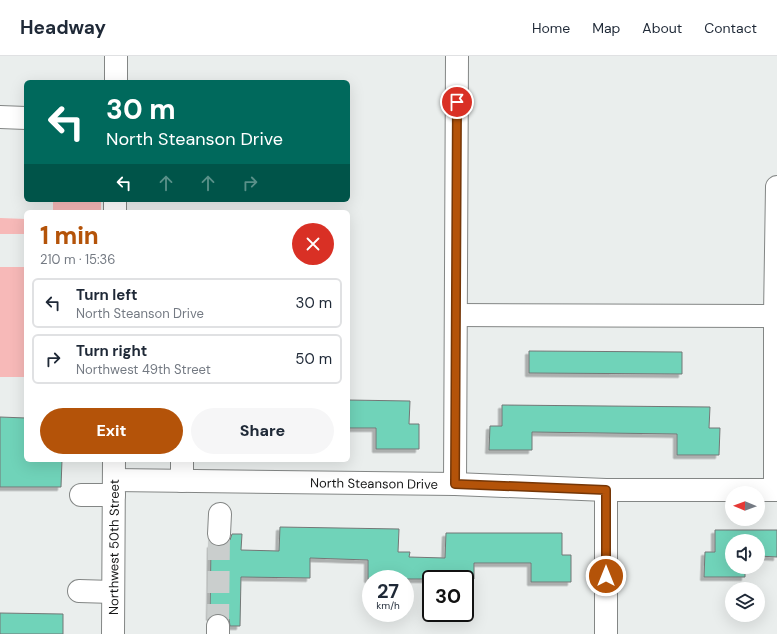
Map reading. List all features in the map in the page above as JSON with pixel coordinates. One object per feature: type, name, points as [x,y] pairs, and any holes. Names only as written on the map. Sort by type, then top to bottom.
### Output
[{"type":"street","points":[[116,56],[116,80]]},
{"type":"street","points":[[455,484],[458,56]]},
{"type":"street","points":[[0,117],[24,118]]},
{"type":"street","points":[[776,490],[775,316],[777,187]]},
{"type":"street","points":[[456,315],[775,316]]},
{"type":"street","name":"North Steanson Drive","points":[[81,495],[114,479],[182,470],[606,490],[776,490]]},
{"type":"street","name":"Northwest 50th Street","points":[[113,634],[114,479]]},
{"type":"street","points":[[606,490],[606,634]]},
{"type":"street","points":[[78,591],[113,592]]},
{"type":"shaded area","points":[[53,202],[101,202],[101,210],[53,210]]},
{"type":"shaded area","points":[[0,218],[24,219],[24,234],[0,234]]},
{"type":"shaded area","points":[[0,267],[24,267],[24,377],[0,377]]},
{"type":"building","points":[[529,351],[682,352],[682,374],[529,373]]},
{"type":"building","points":[[350,400],[410,401],[409,424],[419,424],[419,449],[376,449],[376,428],[350,428]]},
{"type":"building","points":[[502,405],[710,407],[709,428],[720,428],[719,455],[677,455],[677,434],[532,432],[532,450],[489,450],[490,426],[502,426]]},
{"type":"building","points":[[0,417],[24,418],[24,462],[62,462],[61,487],[0,487]]},
{"type":"building","points":[[280,527],[399,529],[398,552],[410,552],[409,557],[445,558],[446,533],[562,533],[562,555],[571,555],[571,582],[531,582],[531,563],[474,563],[474,570],[422,570],[422,579],[414,579],[414,570],[368,570],[368,560],[310,558],[310,578],[241,577],[240,626],[230,626],[229,619],[224,615],[218,614],[210,617],[211,544],[218,546],[224,545],[230,540],[232,534],[242,534],[241,550],[279,551]]},
{"type":"building","points":[[715,530],[777,530],[777,557],[765,556],[765,534],[725,534],[725,574],[745,574],[745,577],[704,577],[705,552],[715,552]]},
{"type":"building","points":[[0,613],[63,614],[63,634],[0,634]]},
{"type":"tunnel","points":[[218,626],[219,534]]},
{"type":"route","points":[[457,102],[455,484],[606,490],[606,576]]}]
